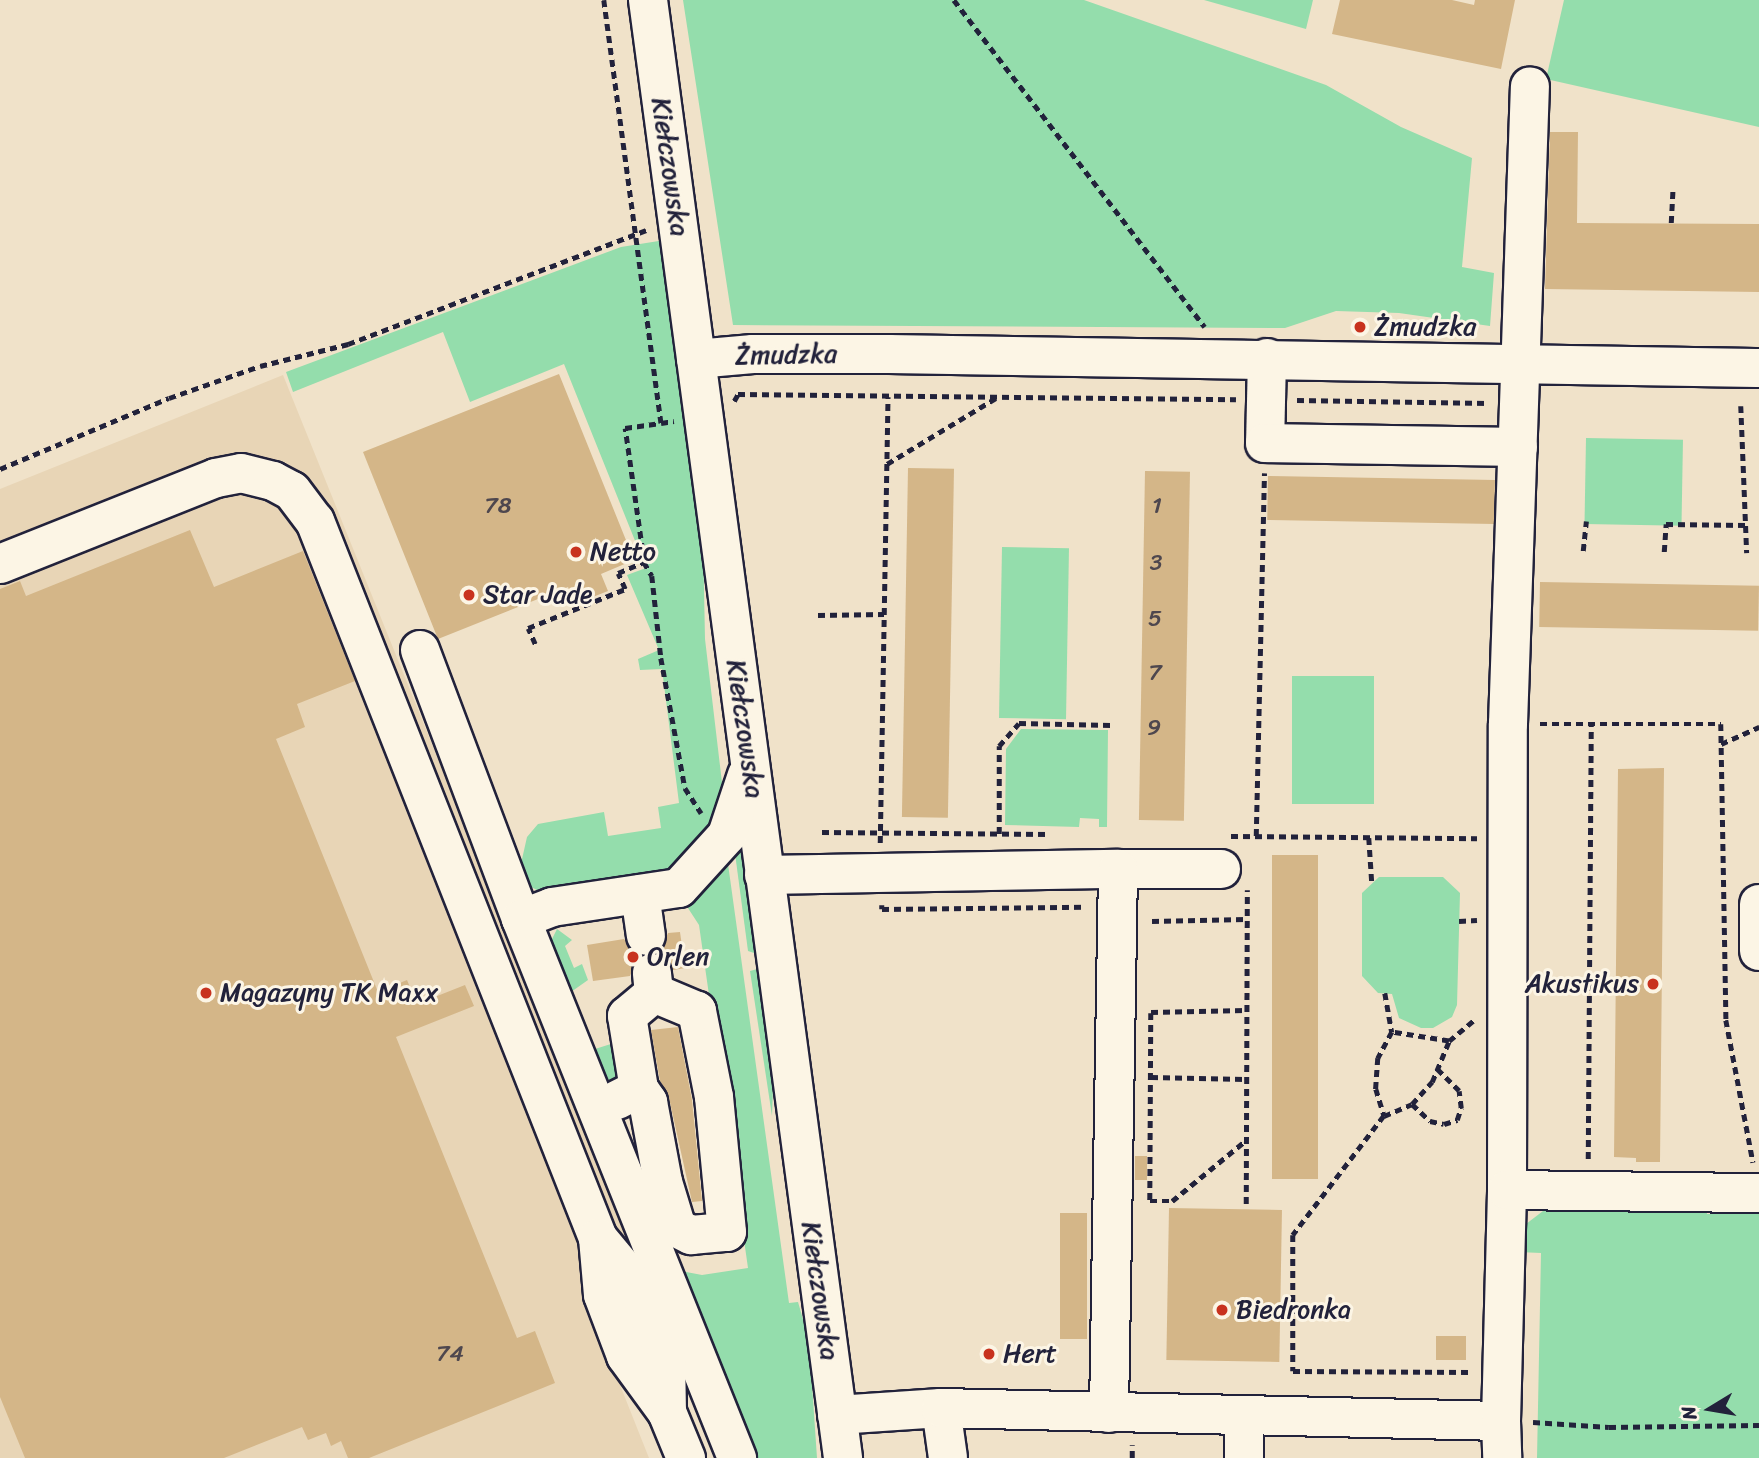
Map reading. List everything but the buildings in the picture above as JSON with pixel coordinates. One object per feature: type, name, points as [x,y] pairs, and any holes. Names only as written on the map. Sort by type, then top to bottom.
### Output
[{"type":"street","name":"Kiełczowska","points":[[648,0],[843,1458]]},
{"type":"street","points":[[1502,1458],[1507,1190],[1508,724],[1530,86]]},
{"type":"street","name":"Żmudzka","points":[[695,359],[753,354],[1267,358],[1759,368]]},
{"type":"street","points":[[1267,358],[1265,443],[1518,447]]},
{"type":"street","points":[[0,564],[216,478],[253,474],[292,491],[316,521],[598,1238],[603,1295],[626,1356],[667,1412],[686,1458]]},
{"type":"street","points":[[420,650],[522,919],[737,1458]]},
{"type":"street","points":[[522,919],[552,907],[679,888],[727,835],[750,766]]},
{"type":"street","points":[[764,875],[1238,865]]},
{"type":"street","points":[[1109,1413],[1136,869]]},
{"type":"street","points":[[640,894],[651,968],[626,1016],[639,1089],[648,1102],[663,1182],[677,1228],[691,1235],[727,1231],[714,1097],[697,1011],[651,968]]},
{"type":"street","points":[[1759,904],[1759,951]]},
{"type":"street","points":[[599,1109],[639,1089]]},
{"type":"street","points":[[1507,1190],[1587,1191],[1757,1183]]},
{"type":"street","points":[[941,1408],[948,1458]]},
{"type":"street","points":[[836,1415],[941,1408],[1501,1420]]},
{"type":"street","points":[[1244,1416],[1244,1458]]},
{"type":"path","points":[[604,0],[660,423]]},
{"type":"path","points":[[954,0],[1209,332],[1212,358]]},
{"type":"path","points":[[1671,223],[1673,188]]},
{"type":"path","points":[[0,469],[169,398],[260,366],[348,344],[636,231],[678,226]]},
{"type":"path","points":[[732,405],[738,394],[1520,403]]},
{"type":"path","points":[[880,872],[888,397]]},
{"type":"path","points":[[887,465],[997,397]]},
{"type":"path","points":[[1741,406],[1747,553]]},
{"type":"path","points":[[681,421],[625,428],[644,562],[657,604],[661,658],[685,788],[703,817]]},
{"type":"path","points":[[1256,836],[1265,443]]},
{"type":"path","points":[[1583,551],[1586,522]]},
{"type":"path","points":[[1664,552],[1666,524],[1746,525]]},
{"type":"path","points":[[535,644],[528,628],[625,589],[618,573],[644,562]]},
{"type":"path","points":[[818,615],[884,614]]},
{"type":"path","points":[[999,834],[999,746],[1019,723],[1111,725]]},
{"type":"path","points":[[1587,1191],[1591,723]]},
{"type":"path","points":[[1508,724],[1721,724],[1726,1020],[1757,1183]]},
{"type":"path","points":[[1721,744],[1759,727]]},
{"type":"path","points":[[1246,1204],[1247,919],[1238,865],[1247,836]]},
{"type":"path","points":[[1369,838],[1372,883]]},
{"type":"path","points":[[1136,869],[1153,921],[1152,934]]},
{"type":"path","points":[[1153,921],[1247,919]]},
{"type":"path","points":[[1384,1116],[1376,1089],[1378,1058],[1392,1032],[1385,993]]},
{"type":"path","points":[[1152,999],[1150,1201],[1172,1201],[1245,1141]]},
{"type":"path","points":[[1151,1012],[1246,1010]]},
{"type":"path","points":[[1392,1032],[1449,1041],[1437,1068],[1412,1104],[1384,1116],[1293,1235],[1293,1371],[1503,1372]]},
{"type":"path","points":[[1412,1104],[1430,1121],[1444,1124],[1457,1120],[1461,1108],[1459,1090],[1437,1068]]},
{"type":"path","points":[[1151,1077],[1245,1079]]},
{"type":"path","points":[[1501,1420],[1609,1427],[1759,1425]]},
{"type":"shaded area","name":"Magazyny TK Maxx","points":[[283,375],[678,1354],[618,1380],[649,1458],[0,1458],[0,489]]},
{"type":"green space","points":[[683,0],[1084,0],[1326,85],[1401,127],[1472,158],[1462,267],[1494,273],[1490,326],[1399,313],[1336,311],[1285,328],[733,325]]},
{"type":"green space","points":[[1204,0],[1313,0],[1306,29]]},
{"type":"green space","points":[[1564,0],[1759,0],[1759,127],[1546,79]]},
{"type":"green space","points":[[665,240],[703,539],[705,639],[725,808],[678,870],[545,894],[527,885],[520,868],[527,837],[538,824],[604,812],[608,836],[661,828],[658,807],[679,803],[662,669],[640,670],[638,659],[659,650],[627,575],[646,568],[564,364],[470,402],[443,332],[293,392],[286,372],[621,247]]},
{"type":"green space","points":[[1586,438],[1683,440],[1681,526],[1584,524]]},
{"type":"green space","points":[[1002,547],[1069,548],[1066,719],[999,718]]},
{"type":"green space","points":[[1292,676],[1374,676],[1374,804],[1292,804]]},
{"type":"green space","points":[[1021,729],[1108,730],[1107,827],[1099,827],[1099,819],[1080,818],[1079,827],[1005,825],[1006,749]]},
{"type":"green space","points":[[743,833],[762,952],[748,951],[734,846]]},
{"type":"green space","points":[[723,860],[728,864],[789,1303],[798,1302],[809,1340],[817,1458],[756,1458],[681,1271],[702,1275],[748,1268],[699,925],[686,905]]},
{"type":"green space","points":[[1379,877],[1443,877],[1460,893],[1457,1005],[1452,1017],[1433,1028],[1421,1028],[1399,1018],[1392,994],[1378,993],[1362,976],[1362,893]]},
{"type":"green space","points":[[557,929],[572,940],[565,946],[574,968],[582,964],[588,980],[571,992],[595,1049],[614,1043],[616,1083],[607,1084],[550,943]]},
{"type":"green space","points":[[761,968],[774,1060],[772,1116],[750,971]]},
{"type":"green space","points":[[1706,1202],[1707,1214],[1759,1214],[1759,1458],[1537,1458],[1541,1253],[1518,1252],[1526,1224],[1547,1208]]},
{"type":"place","name":"Żmudzka","points":[[1360,327]]},
{"type":"place","name":"Netto","points":[[576,552]]},
{"type":"place","name":"Star Jade","points":[[469,595]]},
{"type":"place","name":"Orlen","points":[[633,957]]},
{"type":"place","name":"Akustikus","points":[[1653,984]]},
{"type":"place","name":"Magazyny TK Maxx","points":[[206,993]]},
{"type":"place","name":"Biedronka","points":[[1222,1310]]},
{"type":"place","name":"Hert","points":[[989,1354]]}]
